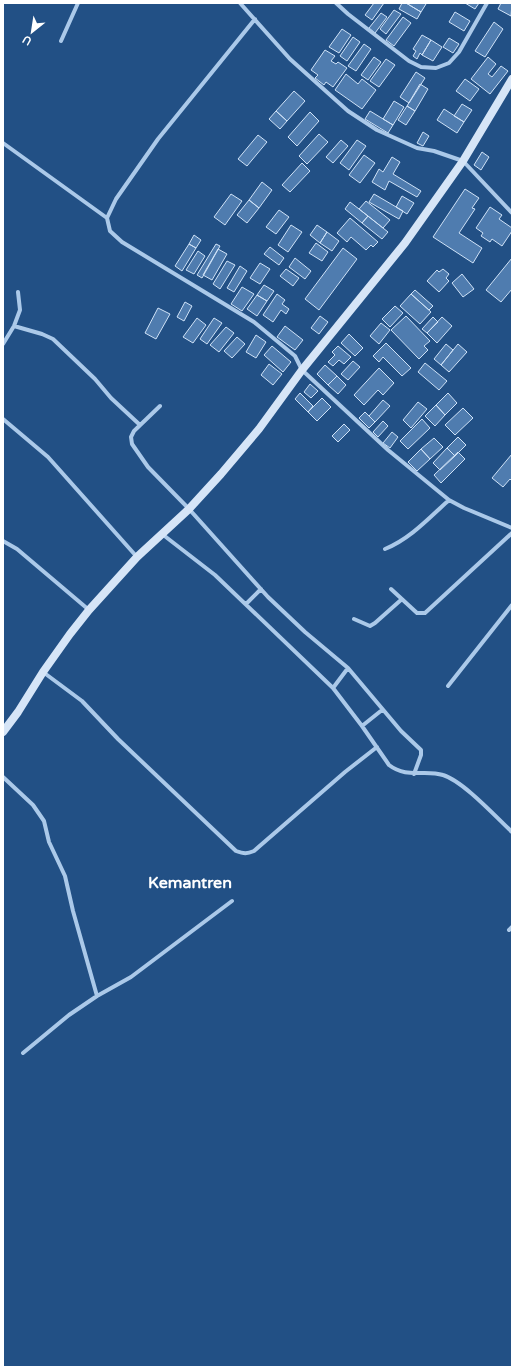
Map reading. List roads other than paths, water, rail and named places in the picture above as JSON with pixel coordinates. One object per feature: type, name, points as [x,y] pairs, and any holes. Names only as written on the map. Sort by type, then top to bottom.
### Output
[{"type":"street","points":[[61,41],[78,3]]},
{"type":"street","points":[[240,3],[290,59],[348,112],[377,130],[417,148],[434,151],[463,161],[512,213]]},
{"type":"street","points":[[336,3],[409,61],[421,67],[436,68],[449,63],[459,52],[487,3]]},
{"type":"street","points":[[255,19],[158,139],[116,199],[107,218],[110,231],[122,242],[254,322],[295,356],[302,370],[388,450],[450,500],[464,508],[512,528]]},
{"type":"street","points":[[3,732],[18,712],[43,672],[89,610],[137,557],[201,496],[259,429],[302,370],[405,243],[463,161],[512,79]]},
{"type":"street","points":[[3,143],[107,218]]},
{"type":"street","points":[[3,344],[14,326],[20,310],[18,292]]},
{"type":"street","points":[[14,326],[42,334],[53,339],[95,378],[111,398],[140,425]]},
{"type":"street","points":[[160,406],[134,431],[131,437],[132,444],[148,467],[189,508],[261,589],[305,632],[348,668],[380,711],[421,750],[421,755],[414,774]]},
{"type":"street","points":[[3,419],[48,457],[137,557]]},
{"type":"street","points":[[385,549],[394,546],[407,538],[450,500]]},
{"type":"street","points":[[164,531],[247,602],[333,688],[362,726],[389,766],[394,770],[414,774],[439,774],[448,776],[474,795],[512,832]]},
{"type":"street","points":[[391,589],[417,613],[425,613],[512,533]]},
{"type":"street","points":[[3,541],[16,549],[89,610]]},
{"type":"street","points":[[247,602],[261,589]]},
{"type":"street","points":[[354,619],[370,626],[402,599]]},
{"type":"street","points":[[448,686],[512,605]]},
{"type":"street","points":[[333,688],[348,668]]},
{"type":"street","points":[[43,672],[82,701],[145,765],[236,851],[243,854],[248,854],[254,851],[345,772],[377,747]]},
{"type":"street","points":[[362,726],[380,711]]},
{"type":"street","points":[[3,777],[33,805],[44,822],[50,842],[65,876],[73,911],[97,996]]},
{"type":"street","points":[[23,1052],[69,1015],[97,996],[131,977],[232,901]]},
{"type":"district","name":"Kemantren","points":[[190,882]]}]
